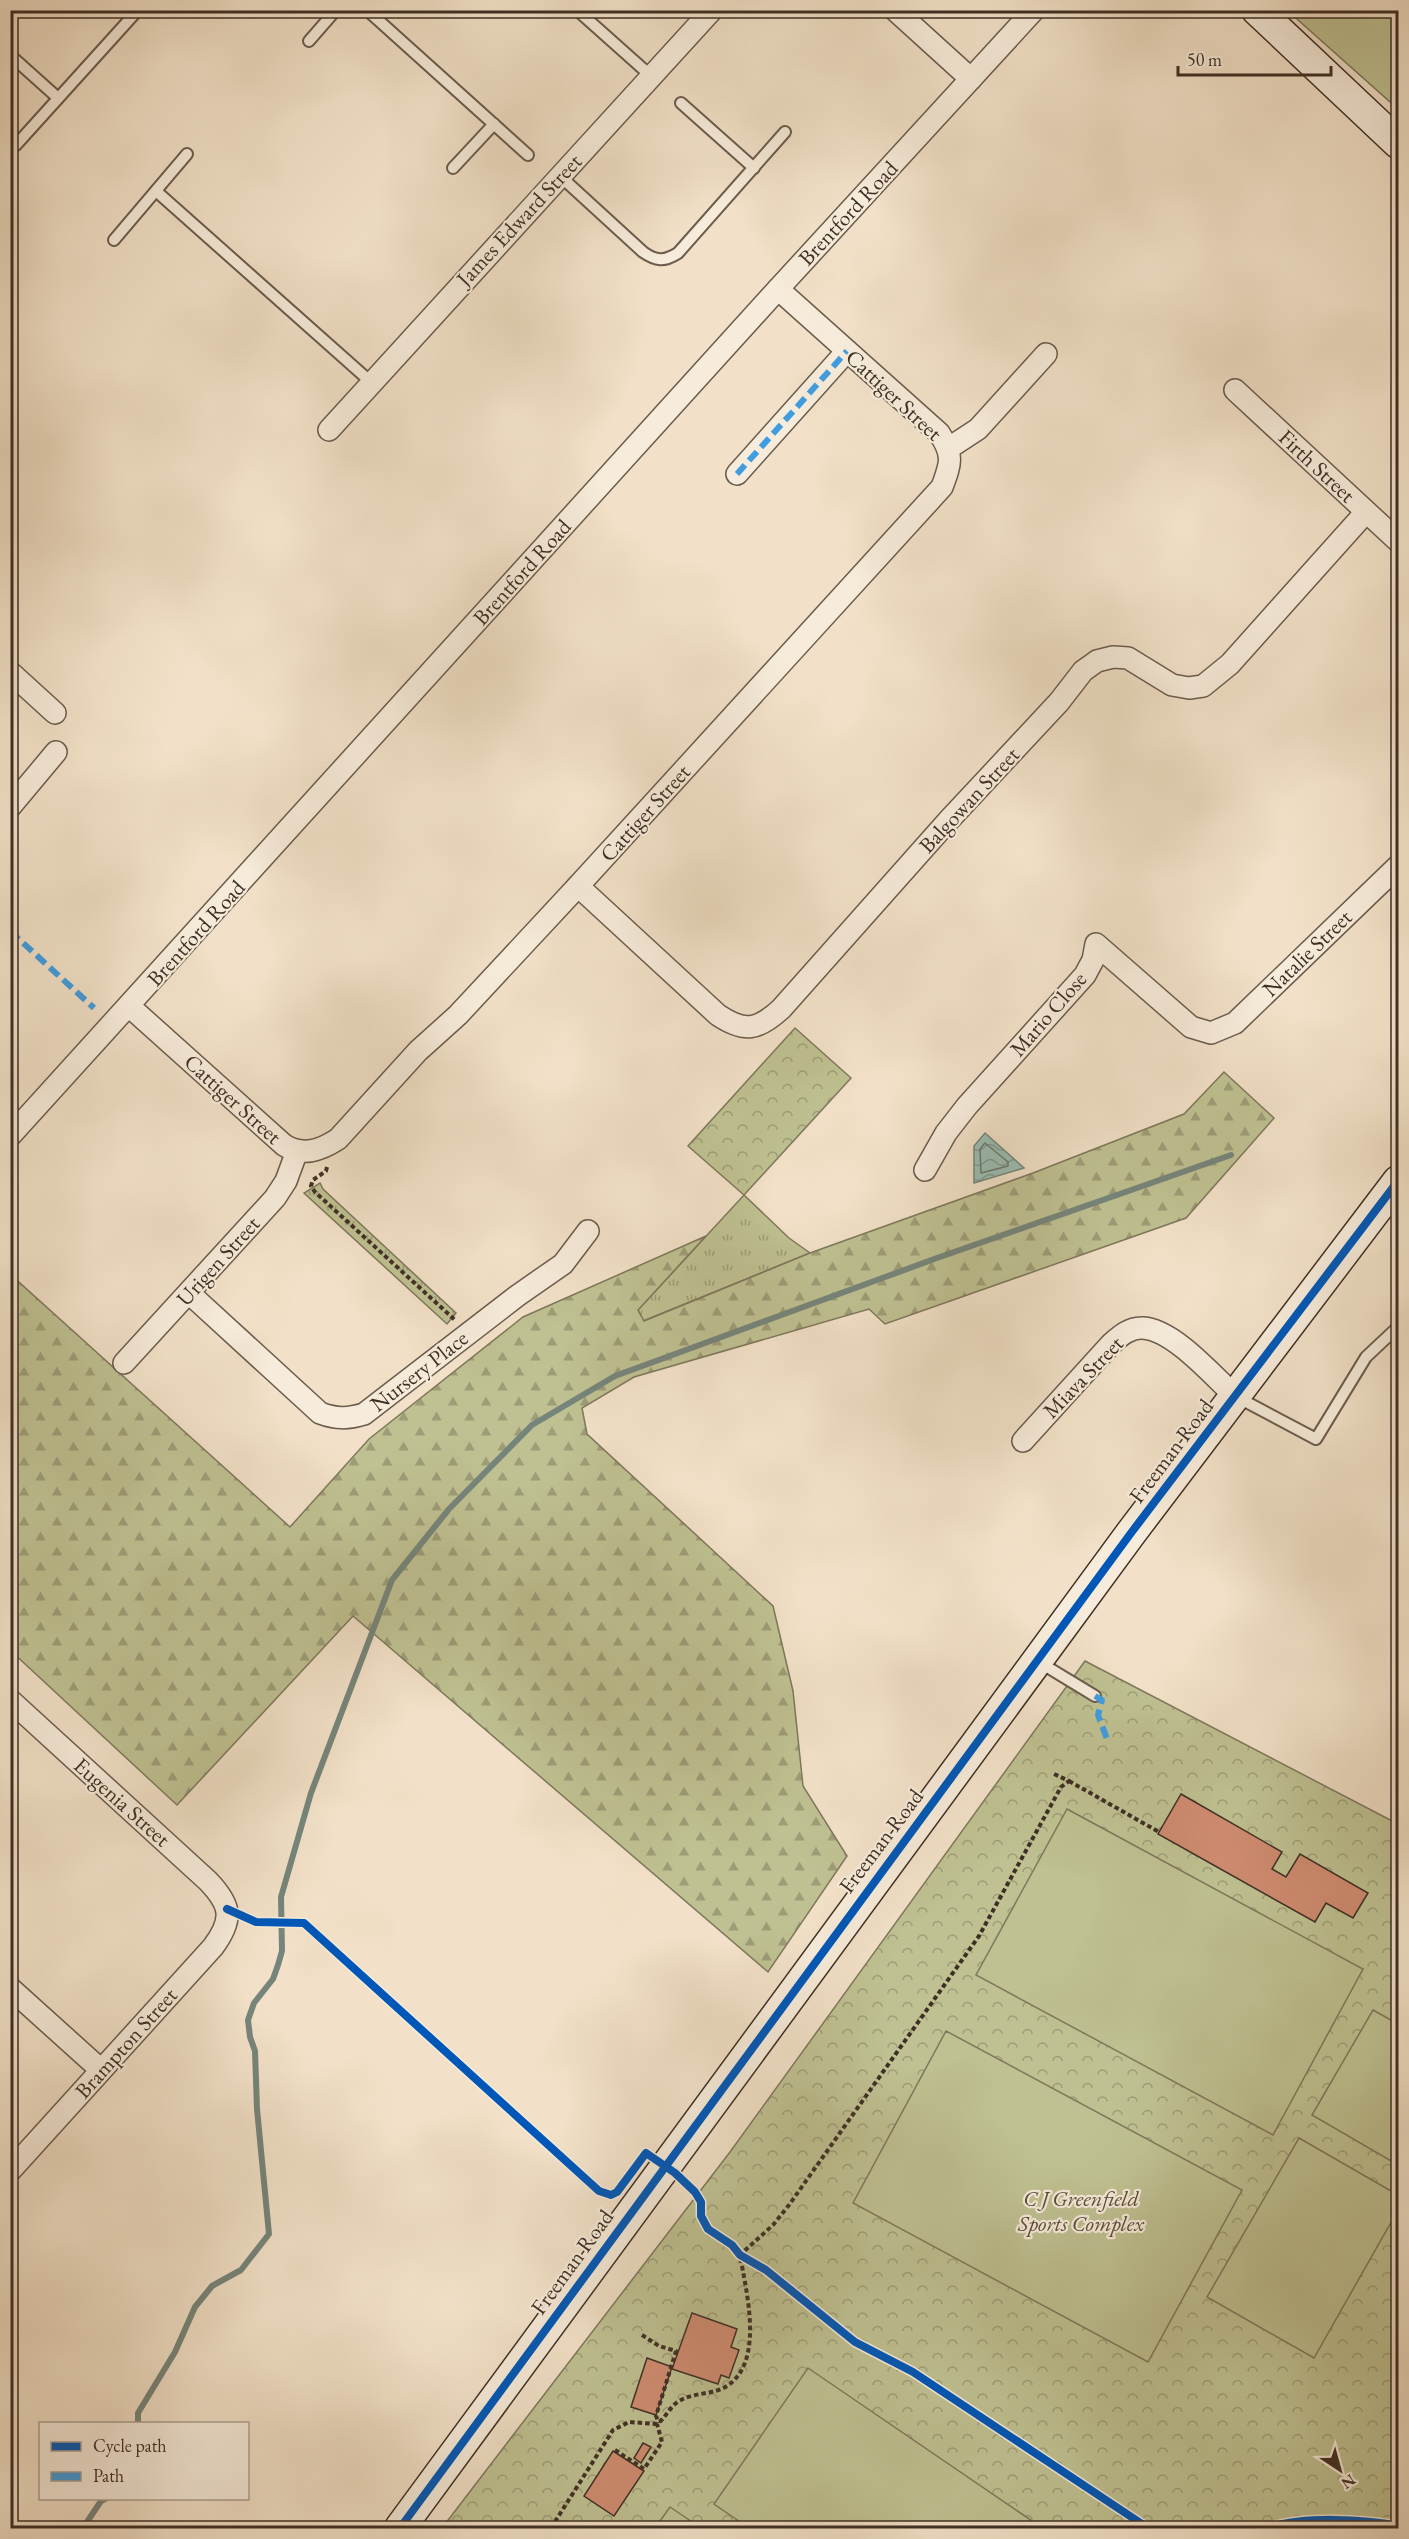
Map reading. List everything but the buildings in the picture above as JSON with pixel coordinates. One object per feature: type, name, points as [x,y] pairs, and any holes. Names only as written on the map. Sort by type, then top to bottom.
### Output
[{"type":"street","name":"James Edward Street","points":[[329,430],[460,283],[712,10]]},
{"type":"street","points":[[895,10],[971,79]]},
{"type":"street","name":"Brentford Road","points":[[10,1136],[1034,10]]},
{"type":"street","points":[[1257,10],[1398,143]]},
{"type":"street","name":"Cattiger Street","points":[[129,1006],[284,1145],[297,1151],[322,1150],[338,1139],[418,1051],[458,1015],[942,487],[950,466],[949,448],[939,433],[778,289]]},
{"type":"street","points":[[737,474],[847,351]]},
{"type":"street","points":[[949,448],[978,429],[1046,354]]},
{"type":"street","name":"Firth Street","points":[[1235,390],[1398,541]]},
{"type":"street","name":"Balgowan Street","points":[[578,886],[718,1015],[742,1027],[757,1026],[781,1009],[948,821],[1059,702],[1083,671],[1097,661],[1113,657],[1128,658],[1172,685],[1189,688],[1203,686],[1230,664],[1366,512]]},
{"type":"street","points":[[10,672],[55,713]]},
{"type":"street","points":[[10,807],[56,752]]},
{"type":"street","name":"Natalie Street","points":[[1211,1033],[1235,1023],[1398,866]]},
{"type":"street","name":"Mario Close","points":[[925,1170],[946,1133],[967,1106],[1085,975],[1093,960],[1096,944],[1191,1027],[1211,1033]]},
{"type":"street","name":"Urigen Street","points":[[124,1363],[275,1198],[286,1181],[297,1151]]},
{"type":"street","name":"Freeman Road","points":[[400,2529],[823,1949],[1398,1181]]},
{"type":"street","name":"Nursery Place","points":[[189,1293],[320,1413],[340,1418],[364,1414],[563,1264],[588,1231]]},
{"type":"street","name":"Miava Street","points":[[1023,1441],[1111,1344],[1124,1332],[1142,1327],[1160,1332],[1187,1352],[1235,1396]]},
{"type":"street","name":"Eugenia Street","points":[[10,1700],[208,1881],[219,1892],[227,1908]]},
{"type":"street","name":"Brampton Street","points":[[10,2170],[213,1947],[223,1934],[228,1919],[227,1908]]},
{"type":"street","points":[[10,1988],[101,2070]]},
{"type":"lane","points":[[16,145],[138,10]]},
{"type":"lane","points":[[309,41],[336,10]]},
{"type":"lane","points":[[367,10],[528,155]]},
{"type":"lane","points":[[577,10],[651,76]]},
{"type":"lane","points":[[10,55],[58,98]]},
{"type":"lane","points":[[681,103],[753,168]]},
{"type":"lane","points":[[453,168],[494,124]]},
{"type":"lane","points":[[560,176],[643,252],[655,260],[668,259],[678,253],[785,132]]},
{"type":"lane","points":[[114,240],[187,154]]},
{"type":"lane","points":[[156,191],[372,383]]},
{"type":"lane","points":[[1235,1396],[1316,1439],[1366,1358],[1398,1327]]},
{"type":"lane","points":[[1038,1660],[1095,1696]]},
{"type":"path","points":[[322,1150],[327,1167],[326,1171],[313,1180],[311,1186],[315,1192],[469,1333]]},
{"type":"path","points":[[1052,1773],[1069,1780],[1160,1832]]},
{"type":"path","points":[[738,2252],[773,2225],[789,2205],[962,1962],[979,1936],[1061,1787],[1069,1780]]},
{"type":"path","points":[[738,2252],[749,2260]]},
{"type":"path","points":[[551,2529],[613,2430],[629,2422],[658,2423],[677,2402],[726,2387],[740,2371],[750,2343],[752,2324],[738,2252]]},
{"type":"path","points":[[615,2450],[644,2469],[662,2442],[656,2416],[676,2351],[659,2346],[642,2334]]},
{"type":"green space","points":[[1288,11],[1398,11],[1398,109]]},
{"type":"green space","points":[[795,1028],[851,1078],[744,1195],[688,1146]]},
{"type":"green space","points":[[1224,1072],[1274,1118],[1186,1218],[885,1324],[869,1309],[634,1377],[582,1408],[587,1434],[773,1606],[793,1691],[803,1786],[847,1856],[768,1972],[353,1616],[177,1805],[11,1651],[11,1275],[290,1527],[369,1439],[523,1317],[706,1236],[638,1310],[644,1321],[810,1253],[1033,1173],[1184,1114]]},
{"type":"green space","points":[[320,1183],[323,1189],[456,1313],[447,1324],[304,1193]]},
{"type":"green space","points":[[744,1195],[789,1238],[810,1253],[643,1321],[638,1310]]},
{"type":"green space","name":"C J Greenfield Sports Complex","points":[[1085,1661],[1398,1824],[1398,2528],[442,2528],[730,2152]]},
{"type":"green space","points":[[1067,1809],[1363,1969],[1273,2135],[976,1975]]},
{"type":"green space","points":[[1373,2010],[1398,2024],[1398,2165],[1312,2115]]},
{"type":"green space","points":[[946,2031],[1242,2190],[1148,2362],[853,2203]]},
{"type":"green space","points":[[1299,2138],[1398,2195],[1398,2210],[1314,2358],[1207,2297]]},
{"type":"green space","points":[[808,2368],[1038,2525],[1036,2528],[749,2528],[714,2504]]},
{"type":"green space","points":[[670,2507],[701,2528],[655,2528]]},
{"type":"water","points":[[985,1133],[1024,1168],[974,1183],[974,1146]]},
{"type":"waterway","points":[[138,2422],[138,2413],[175,2352],[195,2307],[212,2286],[241,2270],[269,2234],[257,2109],[255,2051],[248,2020],[254,2003],[273,1979],[278,1965],[282,1951],[281,1897],[311,1793],[392,1580],[449,1509],[532,1425],[615,1376],[937,1258],[1231,1155]]},
{"type":"waterway","points":[[83,2528],[103,2500]]},
{"type":"marked path","points":[[737,474],[847,351]]},
{"type":"marked path","points":[[10,931],[94,1008]]},
{"type":"marked path","points":[[1095,1696],[1102,1700],[1098,1715],[1107,1739]]},
{"type":"cycle path","points":[[400,2528],[1131,1533],[1398,1181]]},
{"type":"cycle path","points":[[227,1909],[256,1922],[304,1923],[599,2191],[611,2195],[617,2192],[646,2153],[675,2173],[695,2192],[701,2202],[701,2216],[708,2229],[732,2245],[740,2255],[766,2270],[855,2342],[913,2372],[1148,2528]]},
{"type":"cycle path","points":[[1269,2528],[1315,2520],[1369,2522],[1398,2526]]}]
